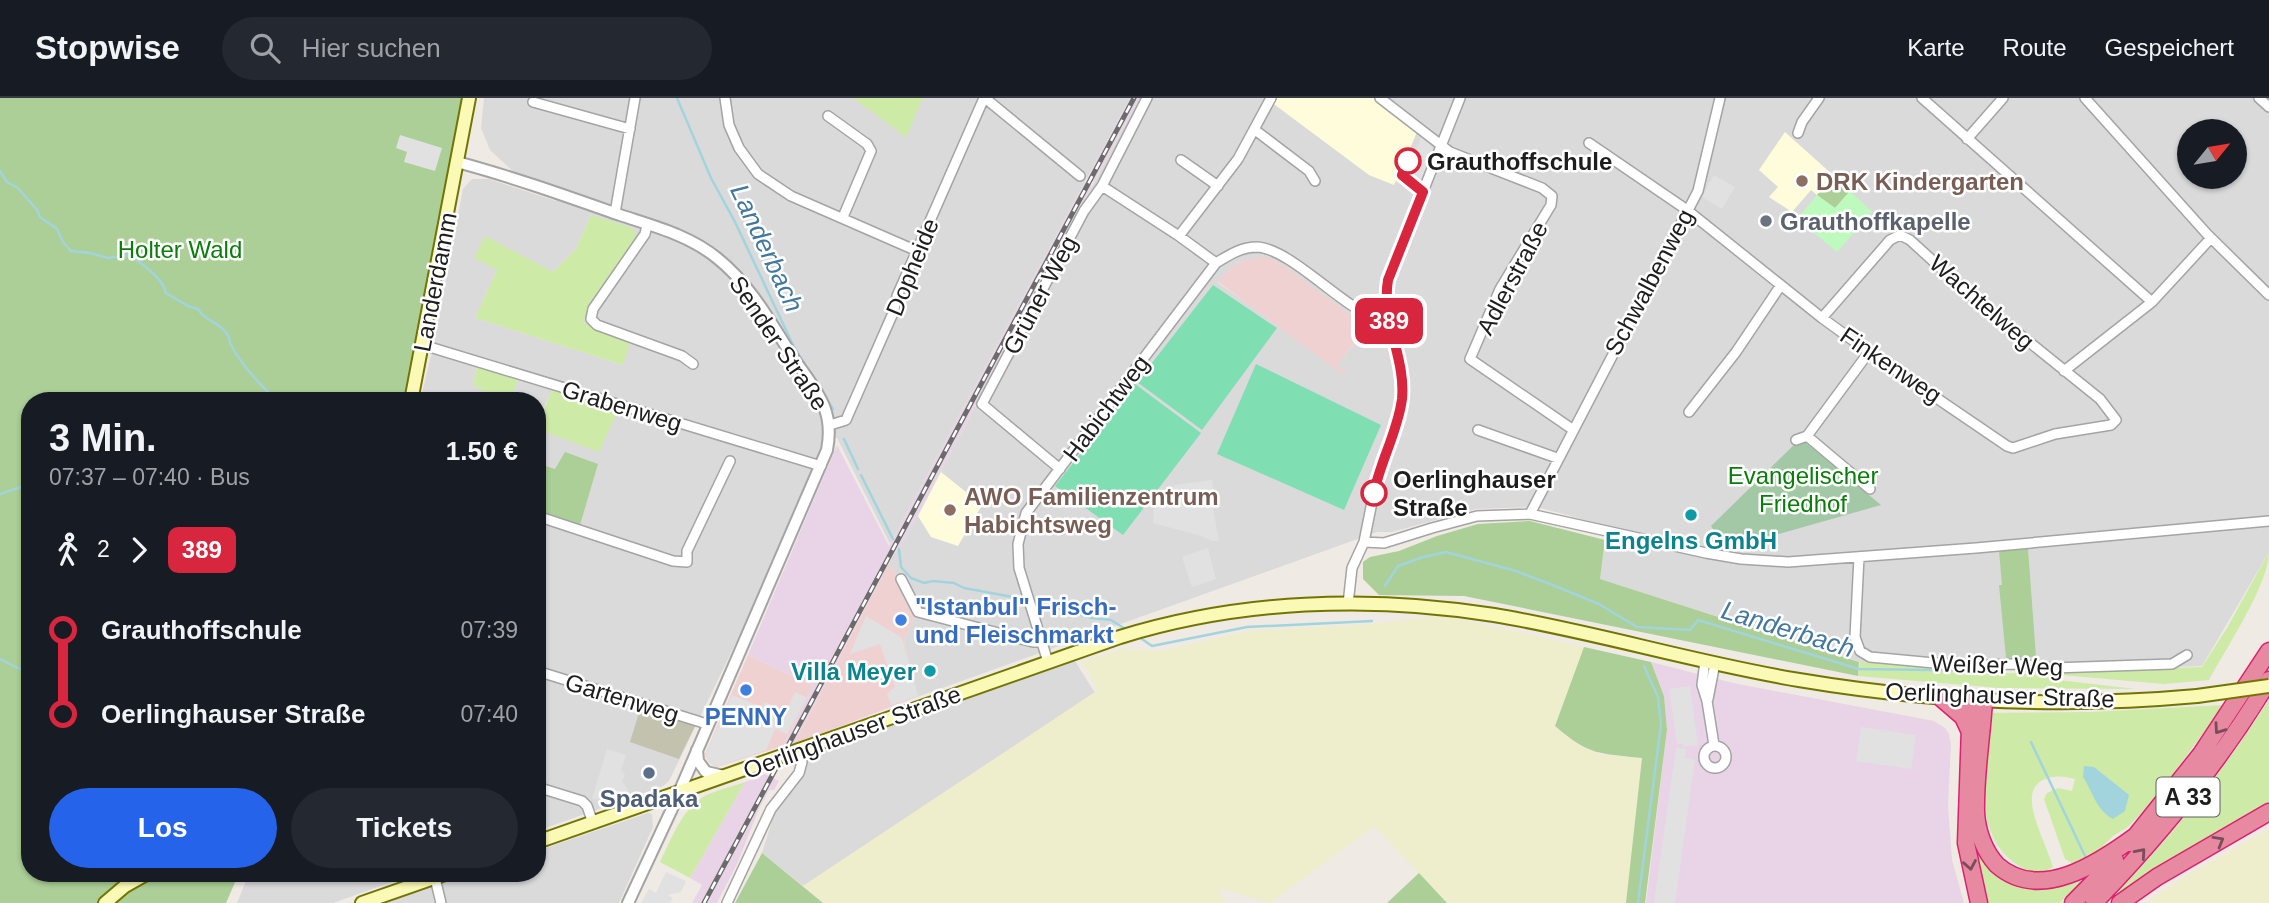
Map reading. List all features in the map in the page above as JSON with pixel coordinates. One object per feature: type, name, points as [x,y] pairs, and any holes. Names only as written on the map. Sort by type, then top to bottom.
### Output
[{"type":"highway","name":"A 33","points":[[2073,903],[2137,835],[2202,754],[2269,651]]},
{"type":"highway","name":"A 33","points":[[2094,903],[2172,817],[2214,763],[2269,680]]},
{"type":"highway","points":[[1941,698],[1963,717],[1969,732]]},
{"type":"highway","points":[[1977,700],[1976,811],[1983,845],[2002,871],[2015,880],[2031,884],[2063,881],[2080,875],[2137,835]]},
{"type":"highway","points":[[1977,700],[1969,732],[1966,843],[1979,903]]},
{"type":"highway","points":[[2120,903],[2157,877],[2269,812]]},
{"type":"main road","points":[[457,162],[469,98]]},
{"type":"main road","name":"Landerdamm","points":[[413,392],[457,162]]},
{"type":"main road","name":"Oerlinghauser Straße","points":[[546,839],[1143,629],[1256,608],[1348,604],[1426,607],[1494,615],[1800,680],[1941,698],[2113,701],[2197,696],[2269,686]]},
{"type":"main road","points":[[105,903],[132,882]]},
{"type":"main road","points":[[362,903],[421,882]]},
{"type":"street","points":[[615,213],[635,98]]},
{"type":"street","points":[[725,98],[729,125],[739,148],[758,174],[791,196],[917,251]]},
{"type":"street","name":"Dopheide","points":[[830,425],[846,419],[849,413],[985,98],[1080,176]]},
{"type":"street","name":"Grüner Weg","points":[[1060,469],[982,404],[1084,211],[1102,186],[1147,98]]},
{"type":"street","points":[[1179,236],[1238,159],[1271,98]]},
{"type":"street","points":[[1380,98],[1441,146]]},
{"type":"street","points":[[1348,604],[1352,568],[1364,542],[1375,487],[1402,401],[1402,377],[1385,307],[1388,280],[1460,98]]},
{"type":"street","name":"Schwalbenweg","points":[[1530,514],[1698,191],[1720,98]]},
{"type":"street","points":[[1798,133],[1802,122],[1819,98]]},
{"type":"street","points":[[1922,98],[2152,302]]},
{"type":"street","points":[[1967,139],[2003,98]]},
{"type":"street","points":[[2085,98],[2211,238],[2269,295]]},
{"type":"street","points":[[2259,98],[2269,107]]},
{"type":"street","points":[[533,102],[630,129]]},
{"type":"street","points":[[828,116],[867,144],[871,151],[843,217]]},
{"type":"street","points":[[1255,130],[1310,171],[1315,181]]},
{"type":"street","name":"Finkenweg","points":[[1589,143],[1687,210],[1822,318],[1869,352],[2013,448],[2055,434],[2111,425],[2116,420]]},
{"type":"street","name":"Adlerstraße","points":[[1441,146],[1542,188],[1552,196],[1551,205],[1500,289],[1470,359],[1572,429]]},
{"type":"street","points":[[1181,160],[1218,186]]},
{"type":"street","name":"Sender Straße","points":[[457,162],[514,177],[648,225],[692,242],[715,256],[741,280],[819,397],[830,425],[827,450],[821,466],[628,903]]},
{"type":"street","points":[[1102,186],[1216,263]]},
{"type":"street","points":[[648,225],[645,234],[593,309],[592,319],[597,325],[682,356],[693,364]]},
{"type":"street","name":"Wachtelweg","points":[[1822,318],[1890,240],[1900,235],[1910,240],[1967,292],[2100,399],[2116,420]]},
{"type":"street","points":[[2064,371],[2152,302],[2211,238]]},
{"type":"street","name":"Habichtweg","points":[[1048,662],[1018,568],[1018,544],[1026,513],[1216,263],[1237,250],[1258,247],[1282,254],[1356,308],[1385,307]]},
{"type":"street","points":[[1689,412],[1736,352],[1781,285]]},
{"type":"street","name":"Grabenweg","points":[[423,345],[821,466]]},
{"type":"street","points":[[1797,440],[1807,436],[1869,352]]},
{"type":"street","points":[[1478,430],[1557,458]]},
{"type":"street","points":[[1807,436],[1870,489]]},
{"type":"street","points":[[546,519],[673,561],[687,562],[687,551],[730,461]]},
{"type":"street","points":[[1364,542],[1384,543],[1477,516],[1530,514],[1741,559],[1788,562],[2269,521]]},
{"type":"street","name":"Weißer Weg","points":[[1858,557],[1855,637],[1860,651],[1870,657],[1966,666],[2021,664],[2053,668],[2172,664],[2187,655]]},
{"type":"street","points":[[901,579],[918,612],[1041,642]]},
{"type":"street","points":[[1710,662],[1707,701],[1714,745]]},
{"type":"street","name":"Gartenweg","points":[[546,674],[707,724]]},
{"type":"street","points":[[696,749],[698,761],[706,772],[727,776]]},
{"type":"street","points":[[727,903],[771,809],[799,773],[802,762],[799,750]]},
{"type":"street","points":[[546,791],[582,801],[587,806],[593,823]]},
{"type":"street","points":[[441,882],[441,903]]},
{"type":"shaded area","points":[[484,98],[1130,98],[890,544],[837,438],[824,434],[817,460],[758,597],[669,781],[663,786],[546,828],[546,514],[580,525],[555,469],[546,466],[546,432],[599,451],[552,390],[546,404],[546,392],[514,392],[518,379],[477,366],[473,386],[482,389],[482,392],[422,392],[434,344],[463,189],[472,179],[489,179],[556,201],[562,188],[515,173],[490,150],[481,128]],"holes":[[[591,215],[637,239],[582,322],[623,365],[475,318],[497,270],[553,272],[576,249]]]},
{"type":"shaded area","points":[[1130,98],[1139,98],[1094,182],[1087,178]]},
{"type":"shaded area","points":[[1139,98],[2269,98],[2269,552],[2202,666],[2061,672],[1860,662],[1600,579],[1607,526],[1537,507],[1476,509],[1392,532],[1377,532],[917,697],[904,640],[916,613],[889,563],[910,529]],"holes":[[[1274,260],[1353,318],[1372,321],[1336,366],[1217,282],[1239,262]]]},
{"type":"shaded area","name":"Grauthoffschule","points":[[1274,98],[1376,98],[1418,130],[1394,185],[1369,175],[1271,102]]},
{"type":"shaded area","points":[[1785,132],[1834,176],[1817,195],[1811,190],[1792,212],[1769,197],[1778,187],[1759,170]]},
{"type":"shaded area","points":[[400,135],[442,148],[435,171],[404,162],[407,152],[396,148]]},
{"type":"shaded area","points":[[1422,135],[1434,150],[1422,182],[1406,174]]},
{"type":"shaded area","points":[[1714,175],[1735,187],[1722,209],[1702,197]]},
{"type":"shaded area","points":[[1085,182],[1092,186],[910,529],[889,563],[794,744],[782,748],[813,686],[748,655],[837,445],[889,546]]},
{"type":"shaded area","points":[[1260,257],[1274,260],[1287,268],[1353,317],[1372,320],[1337,365],[1346,373],[1343,375],[1217,281],[1239,262]]},
{"type":"shaded area","name":"AWO Familienzentrum Habichtsweg","points":[[941,472],[982,505],[958,546],[931,537],[918,516]]},
{"type":"shaded area","points":[[1212,480],[1213,508],[1219,541],[1153,523],[1154,507],[1163,492],[1168,495],[1175,485]]},
{"type":"shaded area","points":[[1208,548],[1216,579],[1192,587],[1182,557]]},
{"type":"shaded area","points":[[889,563],[916,613],[904,640],[917,697],[794,744]]},
{"type":"shaded area","points":[[1442,615],[1584,647],[1555,726],[1578,745],[1602,755],[1642,758],[1627,903],[1447,903],[1374,826],[1270,903],[1218,888],[1225,903],[823,903],[803,886],[1098,690],[1082,661],[1125,649],[1162,651],[1248,631],[1374,624]]},
{"type":"shaded area","points":[[866,616],[902,638],[918,696],[891,705],[887,694],[895,687],[880,644],[850,654]]},
{"type":"shaded area","points":[[748,655],[813,686],[783,746],[717,767],[709,763],[705,754]]},
{"type":"shaded area","points":[[1073,658],[1095,693],[803,886],[762,853],[777,805],[804,769],[813,749]]},
{"type":"shaded area","points":[[1651,662],[1733,683],[1934,721],[1945,728],[1951,744],[1948,805],[1952,860],[1964,903],[1646,903],[1667,730],[1664,696]]},
{"type":"shaded area","points":[[1690,686],[1698,745],[1683,747],[1683,744],[1677,744],[1669,689]]},
{"type":"shaded area","points":[[795,692],[807,698],[787,734],[775,729],[766,750],[718,766],[709,763],[706,753],[732,695],[762,707],[765,702],[779,708],[777,713],[784,716]]},
{"type":"shaded area","points":[[641,706],[696,724],[679,759],[630,742]]},
{"type":"shaded area","points":[[1861,727],[1916,735],[1911,769],[1856,761]]},
{"type":"shaded area","points":[[1676,748],[1686,749],[1685,758],[1695,760],[1675,903],[1654,903]]},
{"type":"shaded area","points":[[607,749],[626,755],[621,770],[625,775],[622,781],[629,792],[627,797],[619,801],[592,799]]},
{"type":"shaded area","points":[[765,774],[779,781],[774,790],[769,790],[759,809],[737,864],[717,903],[692,903],[702,885],[690,878],[745,782]]},
{"type":"shaded area","points":[[648,813],[652,814],[653,827],[619,903],[383,903],[445,882],[546,882],[546,848]]},
{"type":"shaded area","points":[[2269,829],[2269,903],[2145,903],[2186,876]]},
{"type":"shaded area","points":[[666,872],[686,881],[681,892],[668,895],[673,898],[670,903],[641,903],[649,889],[656,893]]},
{"type":"shaded area","points":[[245,882],[392,882],[333,903],[237,903]]},
{"type":"green space","name":"Holter Wald","points":[[0,98],[462,98],[406,392],[21,392],[21,882],[235,882],[226,903],[0,903]]},
{"type":"green space","points":[[853,98],[923,98],[906,137]]},
{"type":"green space","points":[[1834,176],[1850,191],[1835,208],[1817,195]]},
{"type":"green space","points":[[1850,191],[1872,212],[1837,252],[1797,219],[1817,195],[1835,208]]},
{"type":"green space","points":[[591,215],[633,228],[637,239],[582,322],[631,340],[623,365],[475,318],[497,270],[474,258],[485,236],[553,272],[576,249]]},
{"type":"green space","points":[[1213,285],[1277,328],[1202,430],[1137,382]]},
{"type":"green space","points":[[1256,364],[1381,425],[1344,510],[1217,454]]},
{"type":"green space","points":[[477,366],[518,379],[514,392],[481,392],[482,389],[473,386]]},
{"type":"green space","points":[[1135,384],[1201,433],[1123,535],[1055,486]]},
{"type":"green space","points":[[552,389],[618,410],[599,452],[546,432],[546,405]]},
{"type":"green space","name":"Evangelischer Friedhof","points":[[1797,442],[1805,442],[1881,505],[1726,549],[1711,526]]},
{"type":"green space","points":[[565,452],[598,464],[580,525],[546,514],[546,466],[555,469]]},
{"type":"green space","points":[[1530,521],[1605,540],[1600,579],[1859,662],[1858,676],[1464,596],[1379,595],[1363,579],[1363,562],[1370,557],[1399,551],[1478,524]]},
{"type":"green space","points":[[2028,549],[2036,657],[2006,658],[1999,585],[2002,585],[1999,551]]},
{"type":"green space","points":[[2269,552],[2262,581],[2254,599],[2209,680],[2164,684],[2061,675],[2061,672],[2202,667]]},
{"type":"green space","points":[[1584,647],[1651,662],[1664,696],[1667,730],[1645,903],[1626,903],[1642,758],[1586,748],[1555,726]]},
{"type":"green space","points":[[1860,662],[2051,674],[2058,680],[2136,689],[1999,688],[1858,676]]},
{"type":"green space","points":[[2269,700],[2269,807],[2113,901],[2111,899],[2155,852],[2195,803]]},
{"type":"green space","points":[[2224,705],[2153,801],[2128,827],[2113,836],[2092,857],[2075,865],[2065,859],[2044,799],[2047,793],[2058,788],[2072,791],[2075,779],[2068,777],[2045,779],[2039,782],[2032,794],[2035,818],[2053,867],[2042,872],[2027,870],[2006,856],[1995,840],[1988,823],[1984,783],[1987,723],[1992,713],[2091,712]]},
{"type":"green space","points":[[745,782],[690,878],[660,862],[677,826],[695,803],[713,792]]},
{"type":"green space","points":[[1976,837],[2027,887],[2047,889],[2084,878],[2060,903],[1983,903],[1970,843]]},
{"type":"green space","points":[[762,853],[823,903],[735,903]]},
{"type":"green space","points":[[1419,873],[1447,903],[1387,903]]},
{"type":"water","points":[[2084,766],[2094,767],[2129,795],[2125,811],[2113,819],[2103,811],[2083,777]]},
{"type":"waterway","name":"Landerbach","points":[[677,98],[711,178],[735,222],[794,347],[833,409]]},
{"type":"waterway","points":[[0,171],[7,182],[18,188],[40,217],[57,229],[71,251],[108,258],[130,255]]},
{"type":"waterway","points":[[136,260],[158,279],[166,293],[198,309],[224,330],[240,360],[268,392]]},
{"type":"waterway","name":"Landerbach","points":[[844,439],[858,469]]},
{"type":"waterway","name":"Landerbach","points":[[861,475],[893,539]]},
{"type":"waterway","points":[[0,494],[21,487]]},
{"type":"waterway","name":"Landerbach","points":[[899,549],[901,567],[911,578],[924,583],[954,583],[964,588],[1013,597]]},
{"type":"waterway","name":"Landerbach","points":[[1385,586],[1398,566],[1446,552],[1516,571],[1550,584],[1599,604],[1637,627],[1690,630],[1698,620],[1859,669],[2002,671],[2003,675]]},
{"type":"waterway","name":"Landerbach","points":[[1036,602],[1092,618],[1111,620],[1127,630]]},
{"type":"waterway","name":"Landerbach","points":[[1139,637],[1152,646],[1247,627],[1372,621]]},
{"type":"waterway","points":[[0,659],[21,670]]},
{"type":"waterway","points":[[1638,903],[1661,724],[1658,697],[1644,666]]},
{"type":"waterway","name":"Landerbach","points":[[2031,742],[2086,858]]},
{"type":"railway","points":[[704,903],[1134,98]]},
{"type":"bus line","name":"389","points":[[1374,493],[1402,401],[1402,377],[1385,307],[1385,294],[1423,192],[1402,175],[1408,161]]},
{"type":"place","name":"Grauthoffschule","points":[[1408,161]]},
{"type":"place","name":"DRK Kindergarten","points":[[1802,181]]},
{"type":"place","name":"Grauthoffkapelle","points":[[1766,221]]},
{"type":"place","name":"Oerlinghauser Straße","points":[[1374,493]]},
{"type":"place","name":"AWO Familienzentrum Habichtsweg","points":[[950,510]]},
{"type":"place","name":"Engelns GmbH","points":[[1691,515]]},
{"type":"place","name":"\"Istanbul\" Frisch- und Fleischmarkt","points":[[901,620]]},
{"type":"place","name":"Villa Meyer","points":[[930,671]]},
{"type":"place","name":"PENNY","points":[[746,690]]},
{"type":"place","name":"Spadaka","points":[[649,773]]}]
